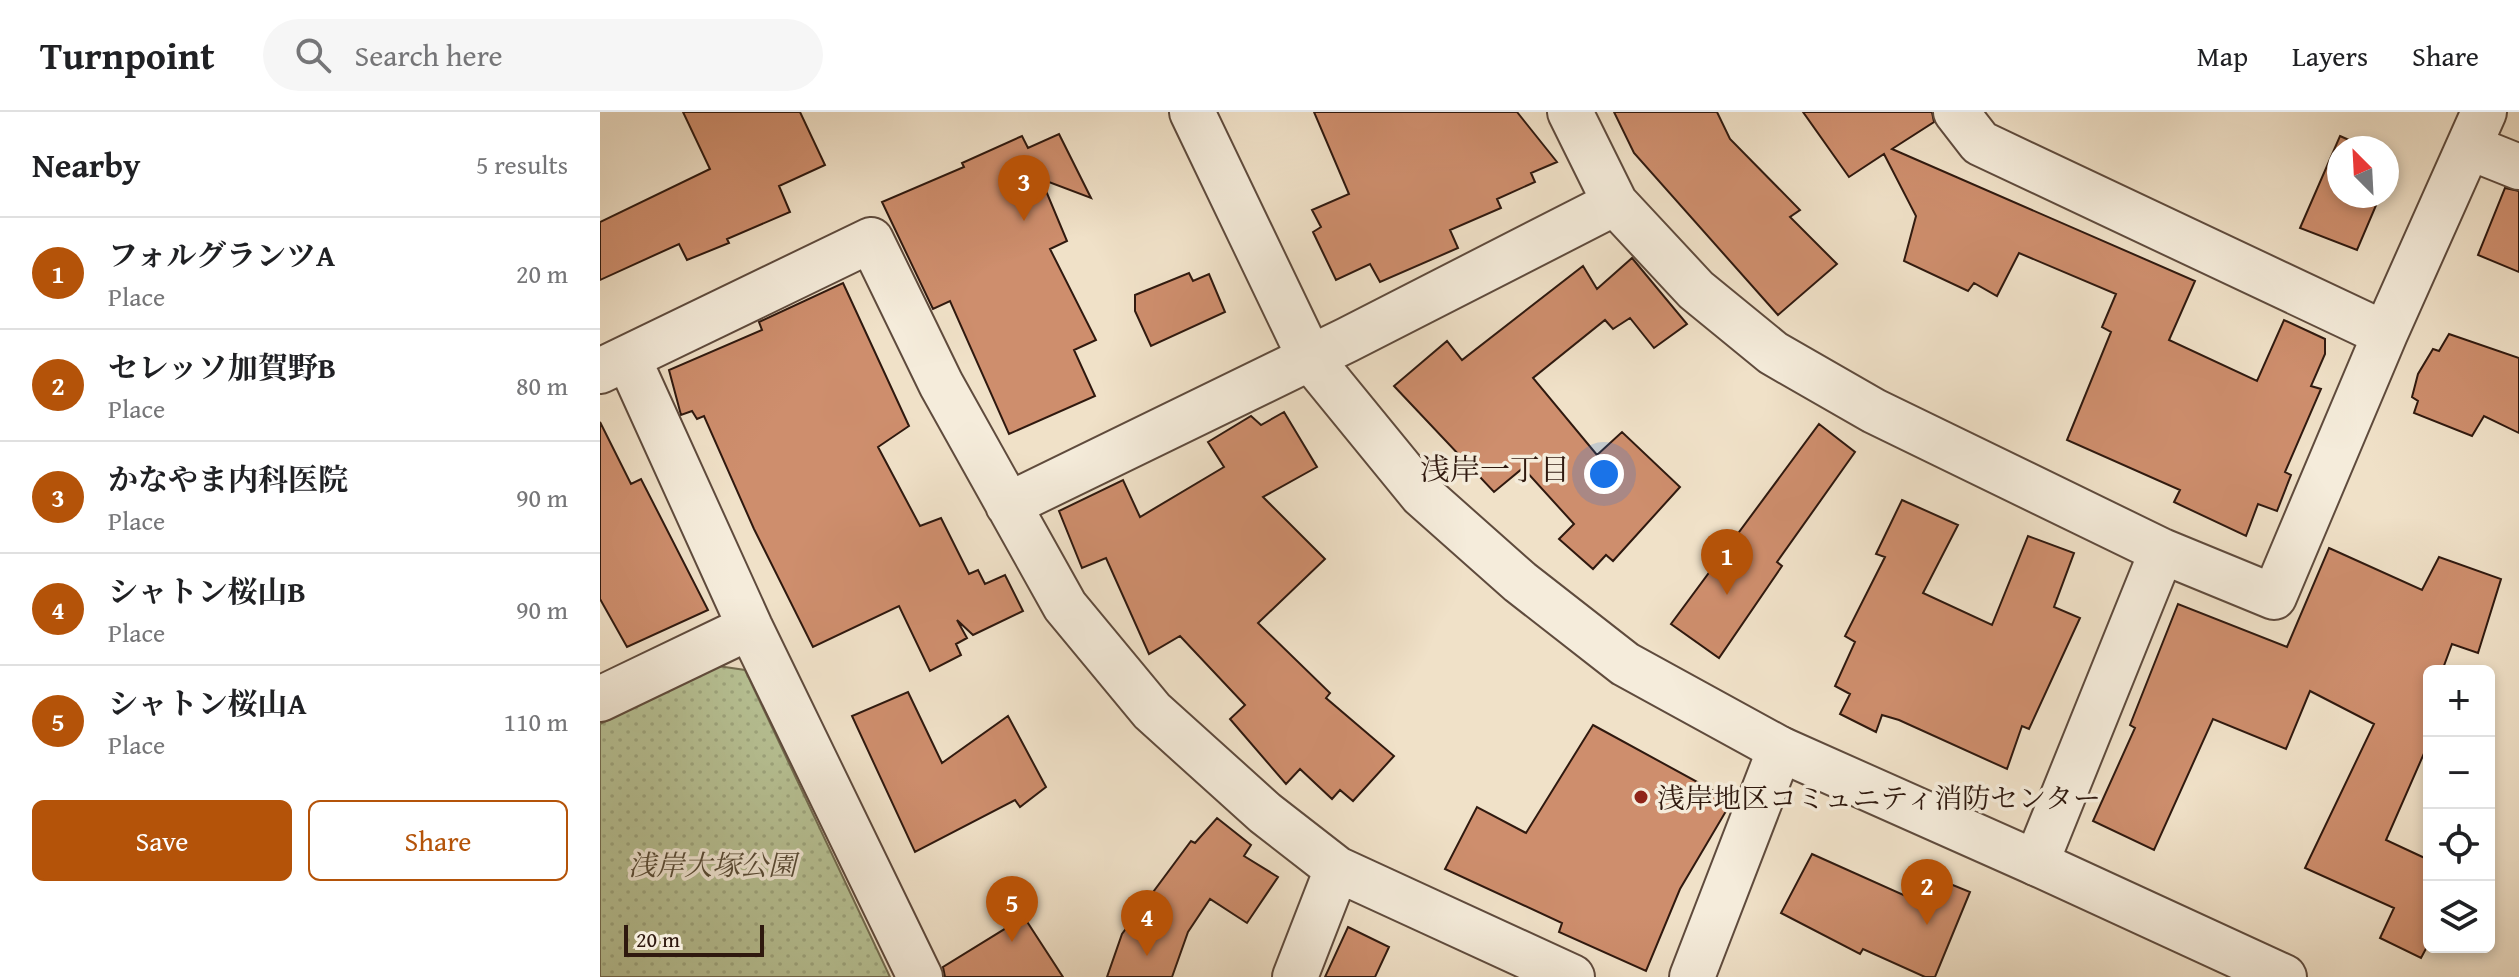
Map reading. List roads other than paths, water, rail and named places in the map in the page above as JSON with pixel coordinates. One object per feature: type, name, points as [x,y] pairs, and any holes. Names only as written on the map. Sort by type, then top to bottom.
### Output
[{"type":"street","points":[[1192,112],[1310,358],[1422,495],[1520,582],[1625,664],[1780,749],[2284,977]]},
{"type":"street","points":[[1570,112],[1615,203],[1696,290],[1773,353],[1874,411],[2162,551],[2274,597],[2385,334],[2476,130],[2519,167]]},
{"type":"street","points":[[1956,112],[1980,143],[2385,334]]},
{"type":"street","points":[[1008,505],[1310,358],[1615,203]]},
{"type":"street","points":[[920,977],[750,627],[614,364],[871,240],[941,384],[1065,606],[1152,711],[1265,813],[1337,869],[1572,977]]},
{"type":"street","points":[[2036,863],[2162,551]]},
{"type":"street","points":[[600,699],[750,627]]},
{"type":"street","points":[[1692,977],[1780,749]]},
{"type":"street","points":[[1295,977],[1337,869]]},
{"type":"place","name":"かなやま内科医院","points":[[1024,221]]},
{"type":"place","name":"フォルグランツA","points":[[1727,595]]},
{"type":"place","name":"浅岸地区コミュニティ消防センター","points":[[1641,797]]},
{"type":"place","name":"セレッソ加賀野B","points":[[1927,925]]},
{"type":"place","name":"シャトン桜山A","points":[[1012,942]]},
{"type":"place","name":"シャトン桜山B","points":[[1147,956]]},
{"type":"district","name":"浅岸一丁目","points":[[1495,469]]},
{"type":"park label","name":"浅岸大塚公園","points":[[712,864]]}]
